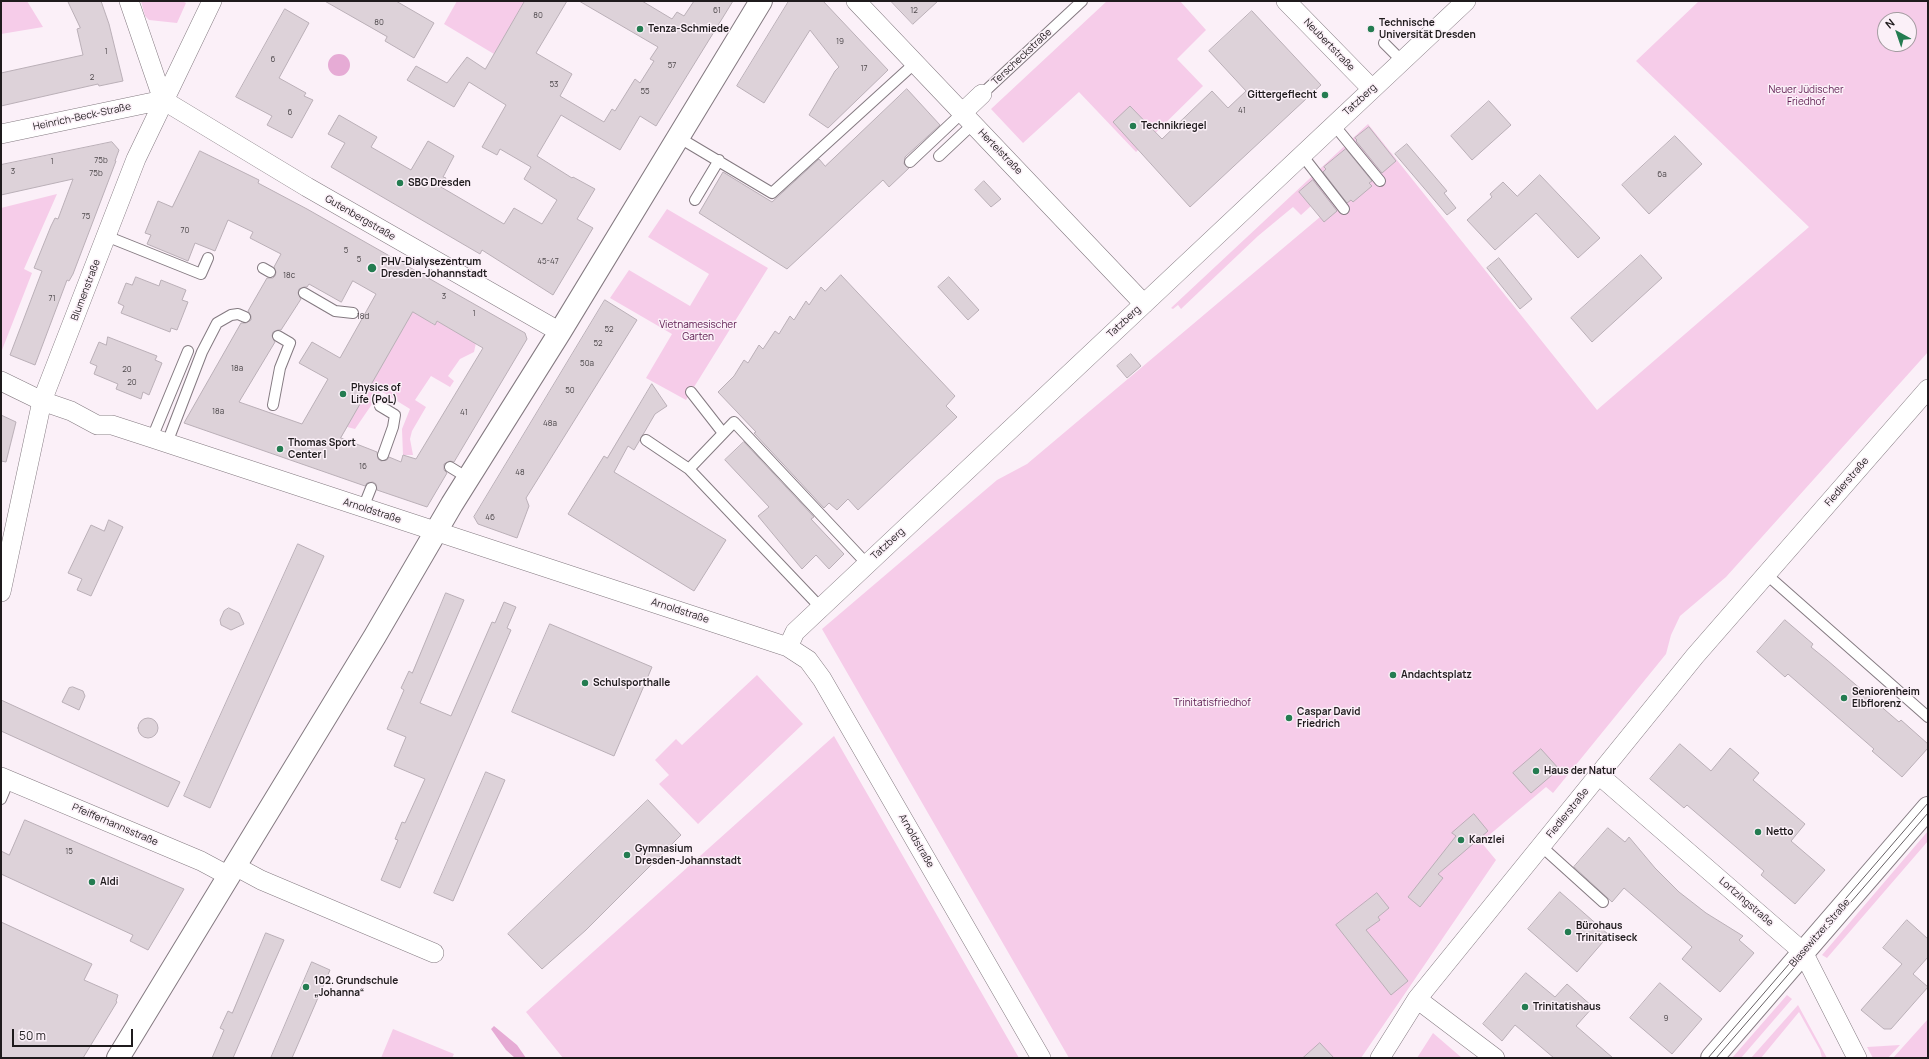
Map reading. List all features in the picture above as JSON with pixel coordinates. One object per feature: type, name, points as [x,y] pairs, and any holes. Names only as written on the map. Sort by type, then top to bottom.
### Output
[{"type":"street","points":[[129,1],[163,100]]},
{"type":"street","name":"Blumenstraße","points":[[1,592],[42,401],[136,160],[163,100],[212,1]]},
{"type":"street","points":[[118,1058],[436,532],[459,473],[560,332],[761,1]]},
{"type":"street","name":"Hertelstraße","points":[[856,1],[1144,304]]},
{"type":"street","name":"Neubertstraße","points":[[1286,1],[1372,89]]},
{"type":"street","name":"Tatzberg","points":[[788,647],[795,632],[1466,1]]},
{"type":"street","name":"Terscheckstraße","points":[[967,118],[982,94]]},
{"type":"street","name":"Heinrich-Beck-Straße","points":[[1,134],[163,100]]},
{"type":"street","name":"Gutenbergstraße","points":[[163,100],[306,187],[560,332]]},
{"type":"street","name":"Arnoldstraße","points":[[1,381],[42,401],[71,411],[100,414],[112,425],[788,647],[808,660],[822,679],[1041,1058]]},
{"type":"street","name":"Fiedlerstraße","points":[[1380,1058],[1417,999],[1695,656],[1928,389]]},
{"type":"street","name":"Lortzingstraße","points":[[1599,775],[1803,952],[1857,1058]]},
{"type":"street","name":"Pfeifferhannsstraße","points":[[5,778],[201,861],[261,880],[434,953]]},
{"type":"street","name":"Blasewitzer Straße","points":[[1712,1058],[1928,808]]},
{"type":"street","points":[[1417,999],[1495,1058]]},
{"type":"lane","name":"Terscheckstraße","points":[[982,94],[1082,1]]},
{"type":"lane","points":[[1384,43],[1402,61]]},
{"type":"lane","points":[[678,137],[719,160],[772,193],[915,63]]},
{"type":"lane","points":[[939,156],[967,118]]},
{"type":"lane","points":[[910,162],[967,118]]},
{"type":"lane","points":[[1334,125],[1380,181]]},
{"type":"lane","points":[[1302,155],[1344,209]]},
{"type":"lane","points":[[695,200],[719,160]]},
{"type":"lane","points":[[106,236],[201,274],[208,258]]},
{"type":"lane","points":[[304,293],[335,311],[353,313]]},
{"type":"lane","points":[[160,440],[217,323],[231,315],[238,314],[245,316]]},
{"type":"lane","points":[[273,405],[280,368],[290,343],[278,336]]},
{"type":"lane","points":[[160,440],[188,352]]},
{"type":"lane","points":[[691,392],[723,433]]},
{"type":"lane","points":[[380,406],[395,415],[393,427],[383,455]]},
{"type":"lane","points":[[689,469],[734,422],[867,564]]},
{"type":"lane","points":[[646,440],[689,469],[821,608]]},
{"type":"lane","points":[[363,508],[371,488]]},
{"type":"lane","points":[[1766,574],[1928,717]]},
{"type":"lane","points":[[1,799],[5,778]]},
{"type":"lane","points":[[1541,846],[1603,902]]},
{"type":"green space","points":[[1,1],[27,1],[43,27],[1,34]]},
{"type":"green space","points":[[141,1],[182,1],[186,3],[177,23],[149,20],[145,16]]},
{"type":"green space","points":[[457,1],[525,1],[494,54],[444,24]]},
{"type":"green space","points":[[1107,1],[1180,1],[1206,30],[1177,59],[1203,86],[1136,152],[1079,92],[1023,143],[991,109]]},
{"type":"green space","name":"Trinitatisfriedhof","points":[[1699,1],[1928,1],[1928,352],[1726,577],[1680,616],[1671,635],[1666,654],[1553,793],[1546,787],[1481,842],[1496,860],[1361,1058],[1069,1058],[822,629],[997,480],[1027,464],[1320,217],[1311,206],[1301,215],[1293,207],[1258,236],[1181,309],[1178,305],[1173,309],[1171,308],[1368,124],[1597,410],[1809,227],[1636,61]]},
{"type":"green space","points":[[57,194],[24,269],[32,273],[2,350],[1,208]]},
{"type":"green space","name":"Vietnamesischer Garten","points":[[667,209],[768,268],[686,400],[646,378],[672,334],[610,298],[629,270],[690,306],[709,274],[648,237]]},
{"type":"green space","points":[[415,308],[424,318],[434,325],[437,321],[476,343],[474,352],[460,359],[448,376],[454,381],[450,387],[431,376],[415,400],[426,407],[412,431],[410,439],[413,455],[403,455],[402,429],[410,409],[381,391],[355,429],[343,426],[353,416]]},
{"type":"green space","points":[[757,675],[803,724],[698,824],[659,784],[669,775],[655,760],[676,739],[682,745]]},
{"type":"green space","points":[[834,736],[1019,1058],[563,1058],[526,1012]]},
{"type":"green space","points":[[1928,831],[1928,841],[1827,958],[1822,955]]},
{"type":"green space","points":[[1787,995],[1792,999],[1741,1058],[1732,1058]]},
{"type":"green space","points":[[1798,1005],[1827,1058],[1822,1058],[1820,1050],[1799,1012],[1761,1058],[1751,1058]]},
{"type":"green space","points":[[1928,1019],[1928,1058],[1893,1058]]},
{"type":"green space","points":[[393,1029],[454,1054],[452,1058],[381,1058]]},
{"type":"green space","points":[[1433,1033],[1462,1058],[1417,1058]]},
{"type":"green space","points":[[1900,1045],[1888,1058],[1873,1058],[1867,1047]]},
{"type":"shaded area","points":[[339,54],[347,57],[350,65],[347,73],[339,76],[331,73],[328,65],[331,57]]},
{"type":"shaded area","points":[[494,1026],[517,1045],[526,1058],[515,1058],[506,1050],[491,1029]]},
{"type":"building","points":[[68,1],[101,1],[109,24],[123,81],[99,86],[98,84],[1,106],[1,73],[83,55],[77,29],[80,28]]},
{"type":"building","points":[[325,1],[396,1],[434,23],[414,58],[385,41],[387,37]]},
{"type":"building","points":[[525,1],[567,1],[536,53],[572,74],[560,96],[604,122],[612,109],[615,111],[635,79],[640,83],[654,61],[650,59],[658,47],[579,1],[642,1],[672,19],[677,12],[684,16],[694,1],[733,1],[656,126],[640,116],[620,150],[561,115],[537,156],[572,178],[573,177],[595,189],[577,219],[593,228],[553,295],[482,250],[480,254],[331,167],[345,143],[328,134],[339,115],[377,137],[371,147],[411,170],[428,141],[454,156],[443,177],[446,178],[441,187],[504,224],[514,208],[542,224],[557,200],[524,179],[531,167],[500,149],[497,155],[482,147],[506,105],[469,82],[454,107],[407,80],[416,66],[447,83],[467,57],[485,69]]},
{"type":"building","points":[[789,1],[823,1],[888,70],[828,128],[809,115],[835,71],[839,67],[810,30],[764,103],[737,86]]},
{"type":"building","points":[[891,1],[938,1],[913,24]]},
{"type":"building","points":[[285,9],[309,23],[279,78],[306,93],[304,96],[313,100],[292,138],[267,125],[272,116],[236,97]]},
{"type":"building","points":[[1252,11],[1321,85],[1190,207],[1113,122],[1130,106],[1162,139],[1212,91],[1228,108],[1246,91],[1209,51]]},
{"type":"building","points":[[907,89],[940,125],[905,157],[904,164],[909,168],[889,187],[883,180],[787,269],[699,213],[723,172],[772,202],[819,159],[825,166]]},
{"type":"building","points":[[1489,101],[1511,125],[1472,160],[1451,136]]},
{"type":"building","points":[[1369,127],[1396,161],[1382,173],[1355,138]]},
{"type":"building","points":[[1675,136],[1702,164],[1649,214],[1622,185]]},
{"type":"building","points":[[112,142],[119,150],[116,161],[73,274],[69,281],[67,280],[35,365],[10,355],[42,271],[34,268],[51,226],[55,218],[58,219],[73,179],[1,195],[1,165]]},
{"type":"building","points":[[1407,144],[1447,191],[1444,193],[1456,208],[1447,215],[1395,154]]},
{"type":"building","points":[[1346,149],[1372,181],[1369,183],[1372,186],[1353,202],[1351,200],[1347,203],[1323,172],[1326,169],[1324,167]]},
{"type":"building","points":[[200,151],[259,180],[258,183],[307,209],[525,333],[527,339],[454,462],[450,461],[444,464],[444,470],[447,473],[427,507],[377,490],[376,484],[373,482],[367,483],[365,486],[184,423],[241,323],[246,323],[251,320],[251,316],[248,311],[267,278],[273,278],[275,276],[276,272],[274,267],[281,254],[250,238],[253,232],[228,220],[215,251],[195,243],[188,261],[147,244],[151,235],[145,233],[158,201],[172,207]],"holes":[[[353,281],[376,294],[340,358],[312,342],[299,363],[328,379],[302,424],[239,402],[275,342],[272,336],[273,332],[281,330],[301,299],[298,293],[299,289],[307,287],[309,284],[341,302]],[[413,312],[435,325],[437,321],[483,348],[416,459],[403,455],[401,462],[389,457],[387,460],[381,461],[378,459],[377,452],[341,438]]]},
{"type":"building","points":[[1540,175],[1600,238],[1578,258],[1536,213],[1495,250],[1467,220],[1492,197],[1490,194],[1503,182],[1517,196]]},
{"type":"building","points":[[1313,180],[1337,211],[1324,222],[1299,192]]},
{"type":"building","points":[[984,181],[1001,199],[991,207],[975,190]]},
{"type":"building","points":[[1641,255],[1662,278],[1592,342],[1571,318]]},
{"type":"building","points":[[1499,258],[1532,299],[1520,309],[1487,268]]},
{"type":"building","points":[[841,275],[955,396],[946,406],[957,417],[858,510],[848,499],[837,510],[829,503],[824,508],[718,392],[734,376],[744,360],[748,363],[759,345],[763,349],[775,331],[779,334],[790,316],[794,320],[806,301],[809,305],[821,287],[825,291]]},
{"type":"building","points":[[136,277],[159,286],[161,280],[186,290],[182,300],[188,302],[177,330],[171,328],[170,332],[121,313],[124,306],[118,303],[126,283],[132,285]]},
{"type":"building","points":[[949,277],[979,310],[968,320],[938,287]]},
{"type":"building","points":[[605,300],[637,320],[526,498],[529,506],[517,538],[478,524],[474,517]]},
{"type":"building","points":[[108,337],[157,356],[155,360],[162,363],[149,395],[143,392],[141,399],[116,389],[118,384],[94,374],[97,366],[90,363],[99,342],[106,345]]},
{"type":"building","points":[[1131,354],[1141,366],[1127,378],[1117,366]]},
{"type":"building","points":[[652,384],[667,406],[655,414],[634,450],[628,446],[614,472],[726,540],[694,591],[568,514],[604,456],[607,458]]},
{"type":"building","points":[[1,415],[16,422],[6,462],[1,461]]},
{"type":"building","points":[[744,442],[814,517],[811,519],[844,554],[829,569],[816,555],[802,569],[758,516],[769,507],[725,460]]},
{"type":"building","points":[[109,520],[123,527],[91,596],[77,590],[82,579],[68,573],[91,525],[104,531]]},
{"type":"building","points":[[298,544],[324,556],[210,808],[184,796]]},
{"type":"building","points":[[446,593],[464,600],[420,703],[451,716],[492,622],[495,623],[504,602],[516,607],[507,628],[511,630],[400,888],[381,880],[398,840],[395,839],[402,822],[405,823],[425,779],[394,766],[406,737],[387,729],[404,690],[401,688],[409,671],[412,673]]},
{"type":"building","points":[[229,608],[239,613],[244,624],[231,630],[221,625],[220,620],[224,611]]},
{"type":"building","name":"Seniorenheim Elbflorenz","points":[[1785,620],[1813,644],[1811,647],[1899,722],[1901,720],[1928,744],[1928,748],[1902,777],[1872,751],[1874,749],[1788,674],[1785,677],[1757,652]]},
{"type":"building","name":"Schulsporthalle","points":[[550,624],[652,667],[614,756],[512,712]]},
{"type":"building","points":[[73,687],[83,691],[85,696],[79,710],[62,702],[69,688]]},
{"type":"building","points":[[1,700],[180,782],[168,807],[1,731]]},
{"type":"building","points":[[148,718],[155,721],[158,728],[155,735],[148,738],[141,735],[138,728],[141,721]]},
{"type":"building","name":"Netto","points":[[1680,744],[1711,771],[1730,748],[1759,773],[1753,780],[1805,824],[1791,841],[1825,870],[1795,904],[1761,875],[1764,871],[1687,805],[1684,808],[1650,779]]},
{"type":"building","name":"Haus der Natur","points":[[1541,749],[1559,769],[1531,793],[1513,773]]},
{"type":"building","points":[[486,772],[505,780],[453,901],[434,893]]},
{"type":"building","points":[[648,800],[681,835],[586,930],[542,969],[508,934]]},
{"type":"building","points":[[1474,814],[1488,831],[1438,874],[1443,878],[1420,907],[1408,897],[1456,836],[1452,833]]},
{"type":"building","name":"Aldi","points":[[25,820],[184,889],[148,950],[130,941],[133,935],[1,874],[1,851],[9,855]]},
{"type":"building","points":[[1608,828],[1625,842],[1629,837],[1655,868],[1679,892],[1706,913],[1743,936],[1739,940],[1754,953],[1720,992],[1682,959],[1692,947],[1624,888],[1612,902],[1574,867]]},
{"type":"building","name":"Bürohaus Trinitatiseck","points":[[1560,892],[1609,935],[1577,972],[1528,929]]},
{"type":"building","points":[[1377,893],[1389,908],[1378,917],[1380,920],[1366,930],[1408,981],[1391,995],[1336,925]]},
{"type":"building","points":[[1907,920],[1928,939],[1928,957],[1913,974],[1928,987],[1891,1029],[1884,1029],[1861,1010],[1902,964],[1883,948]]},
{"type":"building","points":[[1,922],[92,964],[84,980],[118,995],[117,1002],[83,1058],[1,1058]]},
{"type":"building","points":[[266,933],[284,940],[233,1058],[212,1058],[224,1030],[220,1028],[228,1011],[232,1013]]},
{"type":"building","points":[[312,962],[330,970],[292,1058],[271,1058]]},
{"type":"building","name":"Trinitatishaus","points":[[1526,973],[1555,997],[1567,984],[1593,1007],[1576,1026],[1613,1058],[1554,1058],[1515,1025],[1502,1041],[1483,1024]]},
{"type":"building","points":[[1660,983],[1702,1019],[1672,1054],[1630,1018]]},
{"type":"building","points":[[1320,1043],[1334,1058],[1303,1058]]},
{"type":"tram line","points":[[1708,1058],[1928,803]]},
{"type":"tram line","points":[[1716,1058],[1928,813]]},
{"type":"place","name":"Tenza-Schmiede","points":[[640,29]]},
{"type":"place","name":"Technische Universität Dresden","points":[[1371,29]]},
{"type":"place","name":"Gittergeflecht","points":[[1325,95]]},
{"type":"place","name":"Technikriegel","points":[[1133,126]]},
{"type":"place","name":"SBG Dresden","points":[[400,183]]},
{"type":"place","name":"PHV-Dialysezentrum Dresden-Johannstadt","points":[[372,268]]},
{"type":"place","name":"Physics of Life (PoL)","points":[[343,394]]},
{"type":"place","name":"Thomas Sport Center I","points":[[280,449]]},
{"type":"place","name":"Andachtsplatz","points":[[1393,675]]},
{"type":"place","name":"Schulsporthalle","points":[[585,683]]},
{"type":"place","name":"Seniorenheim Elbflorenz","points":[[1844,698]]},
{"type":"place","name":"Caspar David Friedrich","points":[[1289,718]]},
{"type":"place","name":"Haus der Natur","points":[[1536,771]]},
{"type":"place","name":"Netto","points":[[1758,832]]},
{"type":"place","name":"Kanzlei","points":[[1461,840]]},
{"type":"place","name":"Gymnasium Dresden-Johannstadt","points":[[627,855]]},
{"type":"place","name":"Aldi","points":[[92,882]]},
{"type":"place","name":"Bürohaus Trinitatiseck","points":[[1568,932]]},
{"type":"place","name":"102. Grundschule „Johanna“","points":[[306,987]]},
{"type":"place","name":"Trinitatishaus","points":[[1525,1007]]},
{"type":"park label","name":"Neuer Jüdischer Friedhof","points":[[1806,96]]}]
